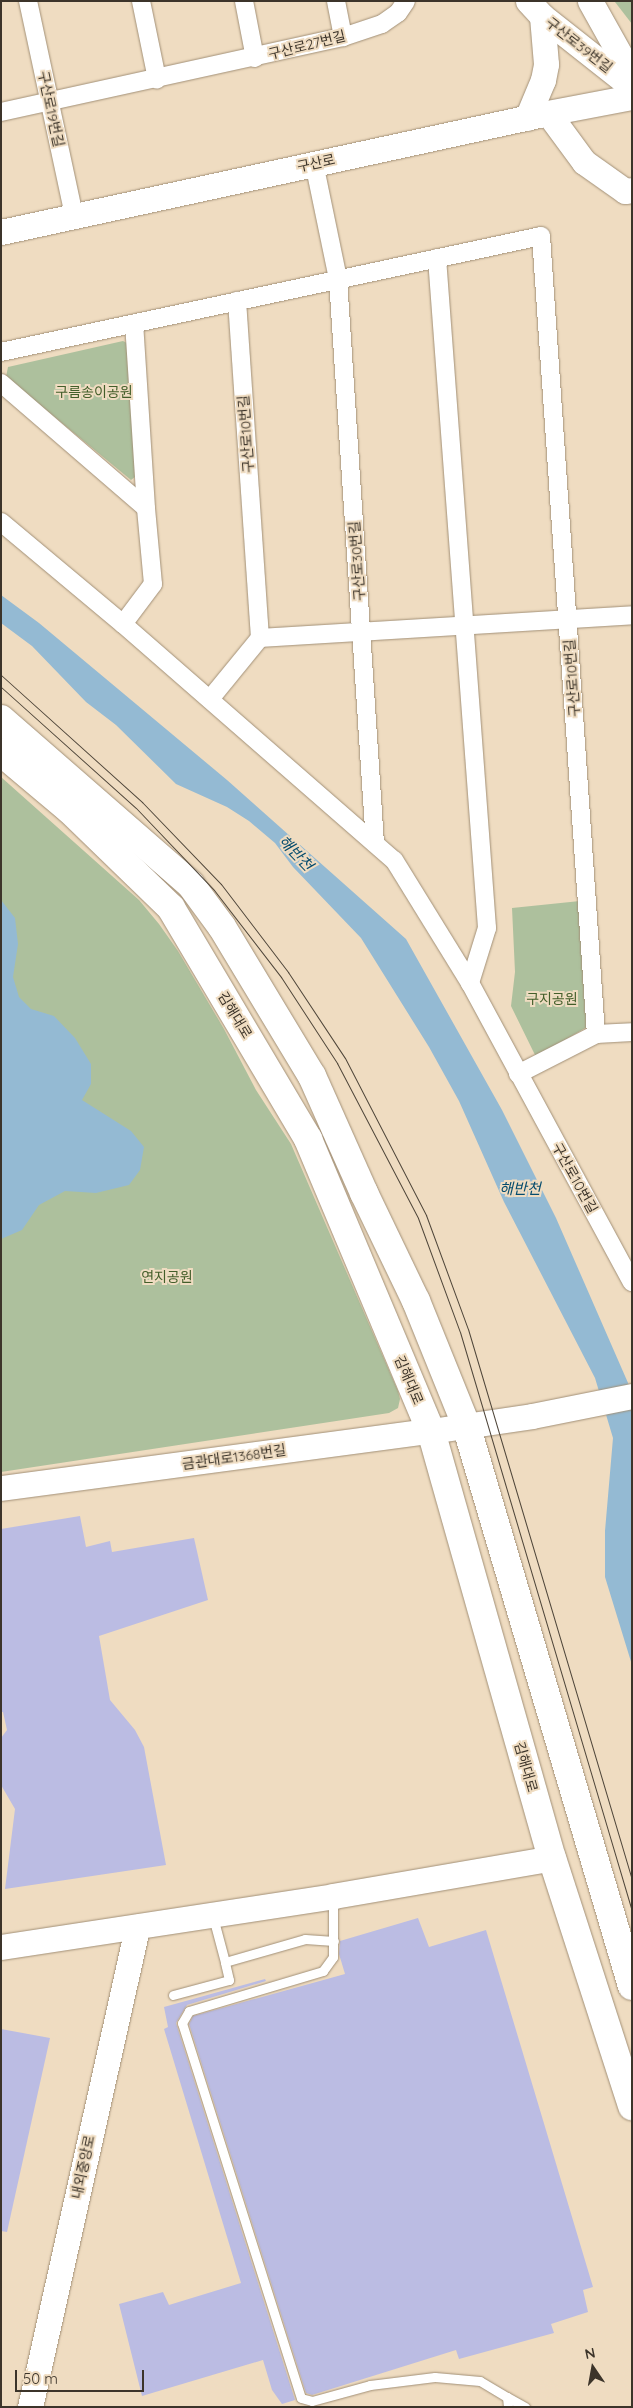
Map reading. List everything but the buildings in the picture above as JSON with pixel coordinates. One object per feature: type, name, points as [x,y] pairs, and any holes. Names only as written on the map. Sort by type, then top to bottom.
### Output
[{"type":"main road","points":[[590,1],[632,76]]},
{"type":"main road","points":[[535,9],[546,64],[537,116],[584,162],[624,190],[632,190]]},
{"type":"main road","name":"구산로39번길","points":[[535,9],[632,87]]},
{"type":"main road","name":"구산로","points":[[1,232],[314,163],[632,98]]},
{"type":"main road","points":[[1,720],[191,885],[222,927],[312,1076],[364,1194],[416,1301],[466,1425],[632,1986]]},
{"type":"main road","name":"김해대로","points":[[1,752],[69,809],[171,908],[308,1139],[431,1431],[552,1858],[632,2106]]},
{"type":"main road","name":"금관대로1368번길","points":[[1,1488],[431,1431],[532,1416],[632,1396]]},
{"type":"main road","points":[[1,1947],[332,1896],[552,1858]]},
{"type":"main road","name":"내외중앙로","points":[[30,2407],[137,1927]]},
{"type":"street","name":"구산로19번길","points":[[28,1],[74,216]]},
{"type":"street","points":[[141,1],[157,79]]},
{"type":"street","name":"구산로27번길","points":[[244,1],[255,58],[343,37],[382,24],[398,13],[406,1]]},
{"type":"street","points":[[336,1],[343,37]]},
{"type":"street","points":[[1,112],[255,58]]},
{"type":"street","name":"구산로30번길","points":[[314,163],[338,279],[375,843]]},
{"type":"street","name":"구산로10번길","points":[[437,258],[541,236],[569,618],[596,1034]]},
{"type":"street","points":[[1,352],[437,258],[486,928],[470,983]]},
{"type":"street","name":"구산로10번길","points":[[237,301],[260,638]]},
{"type":"street","points":[[123,624],[153,584],[134,323]]},
{"type":"street","points":[[1,383],[146,508]]},
{"type":"street","name":"구산로10번길","points":[[1,522],[123,624],[394,860],[470,983],[632,1282]]},
{"type":"street","points":[[210,699],[260,638],[632,615]]},
{"type":"street","points":[[518,1074],[596,1034],[632,1032]]},
{"type":"lane","points":[[332,1896],[333,1957],[323,1971],[189,2010],[182,2024],[301,2398],[312,2401],[370,2385],[435,2377],[480,2381],[525,2407]]},
{"type":"lane","points":[[173,1995],[229,1980],[213,1915]]},
{"type":"lane","points":[[225,1962],[305,1939],[334,1941]]},
{"type":"lane","points":[[506,2396],[508,2407]]},
{"type":"green space","points":[[632,1],[632,24],[615,2]]},
{"type":"green space","name":"구름송이공원","points":[[123,341],[138,349],[140,473],[131,480],[6,377],[8,367]]},
{"type":"green space","name":"연지공원","points":[[1,777],[139,900],[178,951],[224,1029],[256,1090],[291,1144],[398,1391],[400,1399],[398,1408],[389,1413],[1,1472]]},
{"type":"green space","name":"구지공원","points":[[580,901],[595,1007],[587,1027],[536,1057],[511,1006],[515,972],[512,908]]},
{"type":"water","name":"해반천","points":[[1,595],[39,623],[227,780],[406,939],[502,1110],[556,1218],[632,1392],[632,1665],[605,1577],[605,1531],[613,1438],[595,1378],[504,1202],[459,1101],[429,1047],[361,938],[293,867],[275,843],[249,821],[227,807],[176,784],[116,725],[86,702],[32,646],[1,623]]},
{"type":"water","points":[[1,900],[15,918],[18,944],[13,977],[19,997],[31,1009],[54,1016],[75,1038],[91,1064],[91,1084],[82,1100],[131,1131],[144,1147],[140,1170],[129,1185],[96,1193],[65,1191],[39,1205],[22,1230],[1,1239]]},
{"type":"tram line","points":[[1,675],[142,802],[221,884],[288,972],[345,1058],[426,1215],[468,1329],[632,1880]]},
{"type":"tram line","points":[[1,687],[136,808],[214,890],[281,977],[337,1063],[418,1218],[460,1332],[632,1911]]}]
